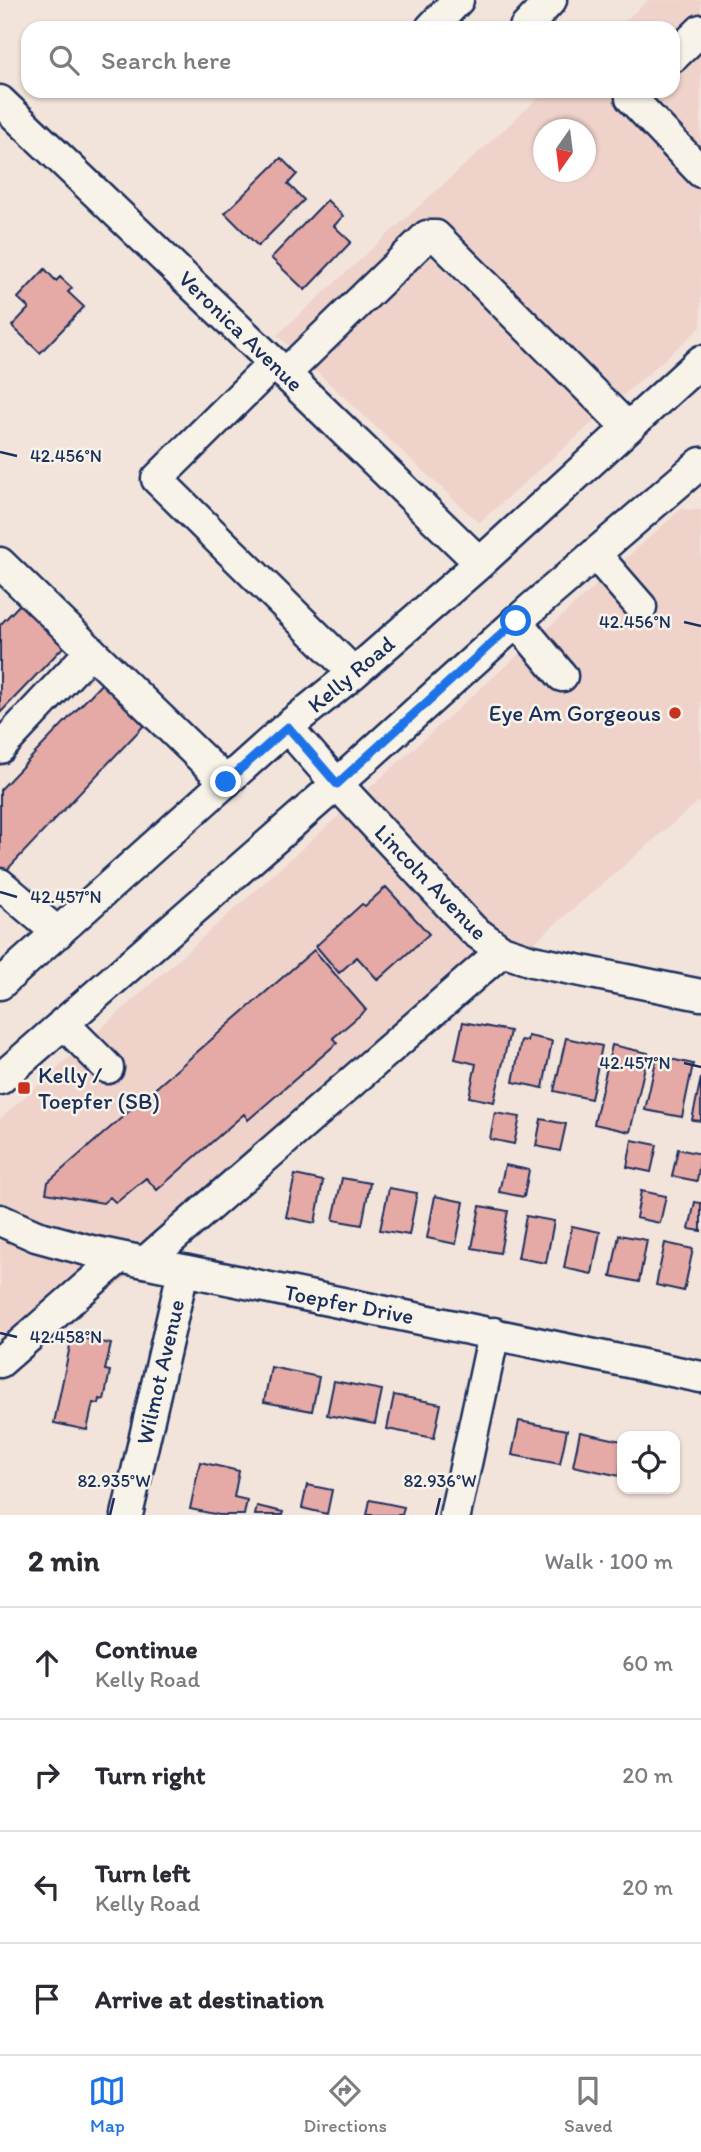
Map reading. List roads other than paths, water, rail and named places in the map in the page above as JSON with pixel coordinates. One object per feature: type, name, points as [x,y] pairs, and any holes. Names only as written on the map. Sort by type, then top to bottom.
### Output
[{"type":"street","points":[[438,21],[458,0]]},
{"type":"street","points":[[532,21],[551,0]]},
{"type":"street","points":[[680,50],[701,30]]},
{"type":"street","points":[[631,98],[701,172]]},
{"type":"street","name":"Veronica Avenue","points":[[0,101],[480,563]]},
{"type":"street","points":[[354,673],[157,479],[427,236],[436,236],[628,428]]},
{"type":"street","name":"Kelly Road","points":[[0,984],[288,727],[480,563],[701,361]]},
{"type":"street","points":[[0,1079],[337,784],[516,621],[700,465]]},
{"type":"street","points":[[595,554],[641,607]]},
{"type":"street","points":[[0,563],[226,782]]},
{"type":"street","points":[[516,621],[562,676]]},
{"type":"street","points":[[0,748],[91,651]]},
{"type":"street","name":"Lincoln Avenue","points":[[288,727],[337,784],[473,930],[502,951],[532,961],[701,995]]},
{"type":"street","points":[[0,884],[58,933]]},
{"type":"street","points":[[0,1362],[132,1260],[502,951]]},
{"type":"street","points":[[63,1023],[108,1068]]},
{"type":"street","name":"Toepfer Drive","points":[[0,1220],[36,1236],[132,1260],[701,1377]]},
{"type":"street","name":"Wilmot Avenue","points":[[127,1515],[183,1271]]},
{"type":"street","points":[[454,1515],[494,1333]]},
{"type":"place","name":"Eye Am Gorgeous","points":[[675,713]]},
{"type":"place","name":"Kelly / Toepfer (SB)","points":[[24,1088]]}]
